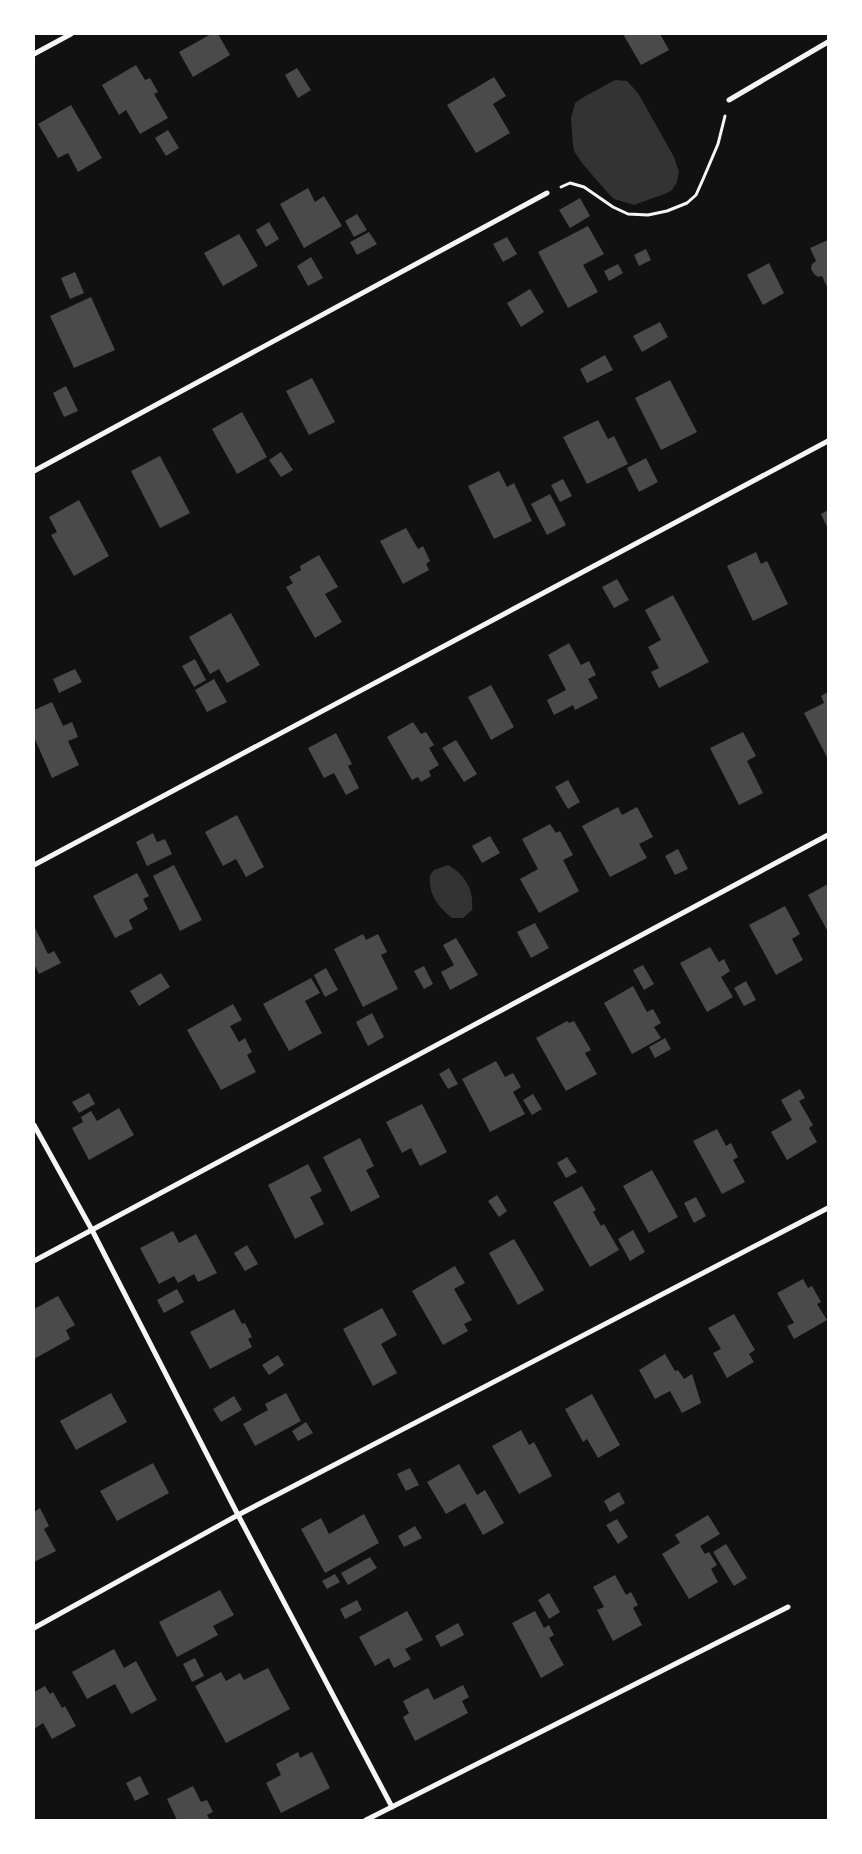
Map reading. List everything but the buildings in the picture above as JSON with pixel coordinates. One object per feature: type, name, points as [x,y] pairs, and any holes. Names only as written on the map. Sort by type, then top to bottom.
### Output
[{"type":"street","points":[[34,54],[71,34]]},
{"type":"street","points":[[730,100],[828,42]]},
{"type":"street","points":[[34,471],[547,193]]},
{"type":"street","points":[[34,866],[828,441]]},
{"type":"street","points":[[34,1261],[828,835]]},
{"type":"street","points":[[34,1125],[92,1230],[238,1516],[392,1807]]},
{"type":"street","points":[[34,1628],[238,1516],[828,1208]]},
{"type":"street","points":[[366,1820],[788,1607]]},
{"type":"path","points":[[547,193],[570,183],[584,187],[613,208],[628,214],[648,216],[687,203],[696,194],[718,144],[730,100]]},
{"type":"shaded area","points":[[615,80],[627,81],[638,93],[674,157],[679,172],[677,182],[672,190],[634,205],[614,199],[582,163],[574,151],[573,145],[571,118],[575,103]]},
{"type":"shaded area","points":[[448,865],[464,878],[470,889],[472,910],[463,918],[452,918],[438,905],[432,894],[430,875],[434,870]]}]
